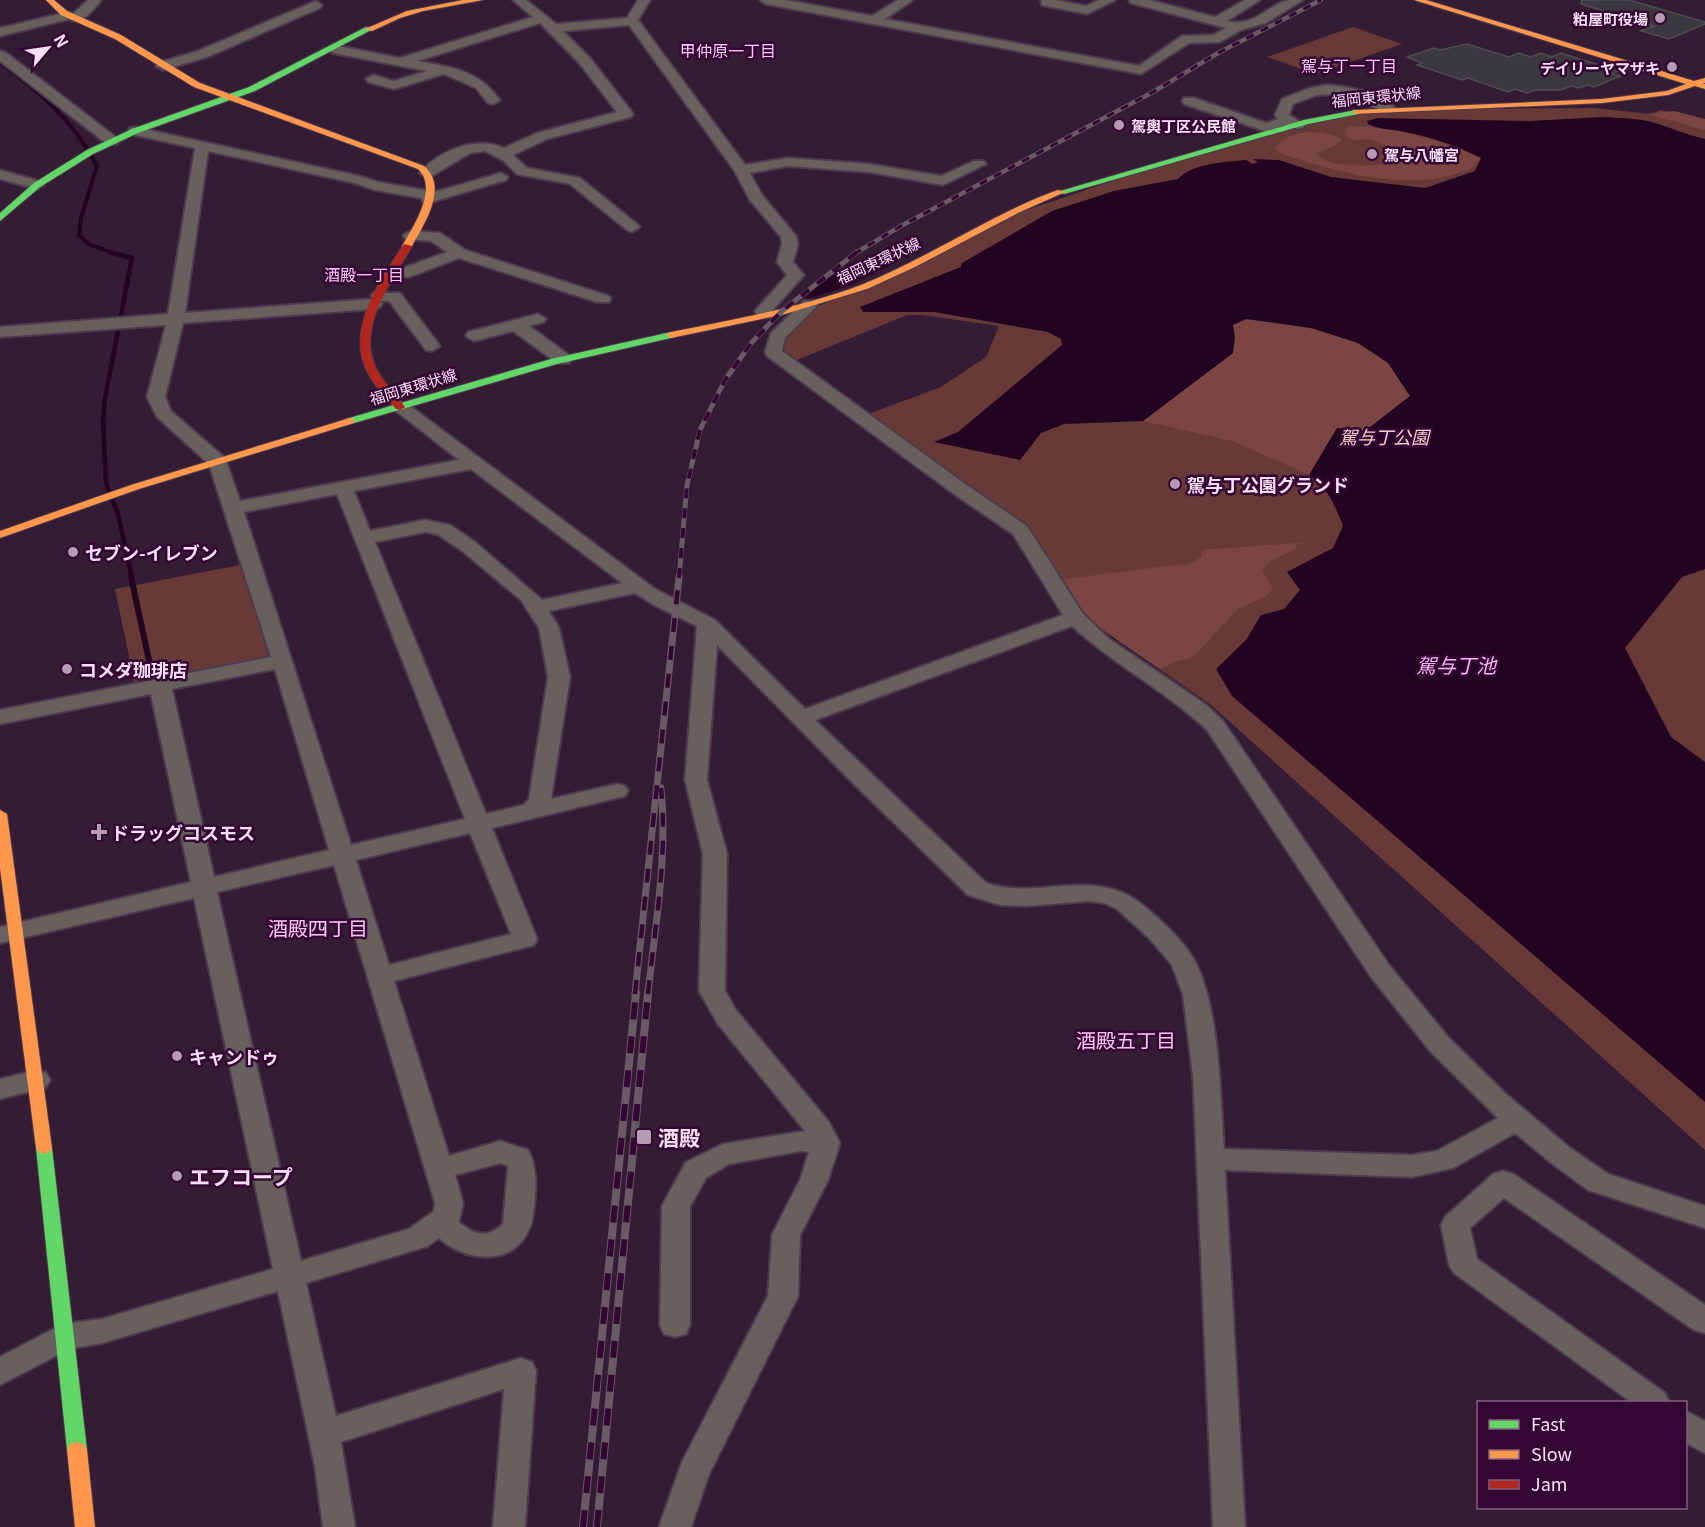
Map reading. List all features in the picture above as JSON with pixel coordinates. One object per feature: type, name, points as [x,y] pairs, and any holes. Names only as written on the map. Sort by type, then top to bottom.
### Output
[{"type":"street","points":[[51,2],[70,0]]},
{"type":"street","points":[[0,32],[71,17],[95,0]]},
{"type":"street","points":[[0,218],[37,185],[112,141],[230,99],[284,75],[396,15],[412,10],[479,0]]},
{"type":"street","points":[[505,153],[542,136],[626,114],[585,61],[519,0]]},
{"type":"street","points":[[633,21],[644,0]]},
{"type":"street","points":[[766,0],[1140,70]]},
{"type":"street","points":[[874,20],[907,0]]},
{"type":"street","points":[[1049,0],[1046,2],[1087,10],[1109,0]]},
{"type":"street","points":[[1135,0],[1237,27]]},
{"type":"street","points":[[1232,0],[1251,2]]},
{"type":"street","points":[[1126,80],[1186,39],[1216,39],[1237,27],[1262,20],[1297,0]]},
{"type":"street","points":[[1418,0],[1702,84]]},
{"type":"street","points":[[51,2],[71,17],[119,37],[197,85],[230,99],[407,161],[427,173],[430,178],[429,197],[411,236],[376,300],[366,326],[364,346],[366,354],[378,378],[400,407],[637,586],[666,605],[695,616],[708,624],[860,777],[977,889],[1000,897],[1026,898],[1089,893],[1108,896],[1126,903],[1159,933],[1183,962],[1196,995],[1206,1076],[1228,1527]]},
{"type":"street","points":[[1218,21],[1251,2]]},
{"type":"street","points":[[163,66],[222,48],[315,3]]},
{"type":"street","points":[[400,62],[515,25],[633,21]]},
{"type":"street","points":[[633,21],[741,170],[755,197],[788,236],[790,244],[785,262],[796,275],[763,311],[765,314]]},
{"type":"street","points":[[333,49],[444,70],[481,85],[493,100]]},
{"type":"street","points":[[0,55],[112,141]]},
{"type":"street","points":[[373,80],[394,85],[444,70]]},
{"type":"street","name":"福岡東環状線","points":[[0,535],[135,487],[562,359],[852,293],[890,276],[981,227],[1058,193],[1292,123],[1389,109],[1602,101],[1666,93],[1702,84]]},
{"type":"street","points":[[1292,123],[1282,115],[1287,102],[1307,92],[1340,88],[1389,109]]},
{"type":"street","points":[[1189,101],[1265,126],[1292,123]]},
{"type":"street","points":[[135,131],[429,197],[501,177]]},
{"type":"street","points":[[0,1372],[63,1337],[102,1331],[418,1238],[447,1216],[449,1203],[439,1168],[283,661],[218,462],[163,414],[156,397],[166,365],[176,318],[202,146]]},
{"type":"street","points":[[427,173],[467,148],[484,147],[505,153],[522,171],[574,181],[633,226]]},
{"type":"street","points":[[741,170],[788,162],[869,168],[943,181],[979,164]]},
{"type":"street","points":[[0,174],[37,185]]},
{"type":"street","points":[[411,236],[435,236],[459,253],[603,299]]},
{"type":"street","points":[[391,274],[403,274],[459,253]]},
{"type":"street","points":[[0,332],[376,300],[394,296],[432,346]]},
{"type":"street","points":[[810,304],[777,337],[773,352],[779,359],[1020,530],[1075,618],[1102,643],[1197,709],[1215,726],[1380,971],[1439,1044],[1516,1119],[1598,1182],[1705,1217]]},
{"type":"street","points":[[474,336],[538,319]]},
{"type":"street","points":[[516,325],[562,359]]},
{"type":"street","points":[[233,508],[474,463]]},
{"type":"street","points":[[343,487],[525,939],[380,976]]},
{"type":"street","points":[[364,538],[425,526],[442,529],[468,546],[528,596],[537,607],[549,628],[559,677],[540,799],[533,810]]},
{"type":"street","points":[[537,607],[637,586]]},
{"type":"street","points":[[802,717],[1075,618]]},
{"type":"street","points":[[675,1527],[693,1472],[783,1296],[786,1235],[814,1180],[826,1143],[819,1129],[727,1017],[712,991],[715,854],[696,780],[708,624]]},
{"type":"street","points":[[0,717],[283,661]]},
{"type":"street","points":[[160,686],[323,1434],[339,1527]]},
{"type":"street","points":[[8,934],[617,791]]},
{"type":"street","points":[[0,814],[8,934],[37,1080],[85,1527]]},
{"type":"street","points":[[0,1089],[37,1080]]},
{"type":"street","points":[[1209,1159],[1412,1166],[1443,1160],[1516,1119]]},
{"type":"street","points":[[675,1325],[676,1206],[696,1170],[723,1155],[801,1141],[826,1143]]},
{"type":"street","points":[[439,1168],[500,1152],[518,1158],[522,1166],[516,1227],[507,1238],[495,1244],[478,1246],[466,1244],[440,1223]]},
{"type":"street","points":[[1653,1401],[1464,1264],[1455,1225],[1503,1182],[1705,1321]]},
{"type":"street","points":[[323,1434],[521,1371],[509,1527]]},
{"type":"street","points":[[1687,1426],[1705,1439]]},
{"type":"green space","points":[[1353,27],[1402,44],[1316,74],[1267,57]]},
{"type":"green space","name":"駕与丁池","points":[[1593,108],[1651,114],[1661,110],[1705,121],[1705,1150],[1210,704],[1081,615],[1025,530],[863,416],[941,387],[986,357],[999,326],[923,315],[907,315],[792,362],[781,345],[817,307],[1021,212],[1115,180],[1309,124],[1366,113],[1417,109]]},
{"type":"green space","points":[[245,564],[273,657],[135,685],[115,589]]},
{"type":"shaded area","points":[[1674,111],[1705,119],[1705,130],[1647,114]]},
{"type":"shaded area","points":[[1349,127],[1387,129],[1419,136],[1481,158],[1470,169],[1446,177],[1398,180],[1324,167],[1280,153],[1275,148],[1290,136],[1316,132],[1343,139],[1333,147],[1316,153],[1333,163],[1360,166],[1411,162],[1414,159],[1371,139],[1353,140],[1346,132]]},
{"type":"shaded area","points":[[1246,319],[1302,327],[1356,342],[1391,365],[1410,396],[1365,431],[1337,428],[1309,475],[1233,441],[1143,421],[1233,353],[1232,324]]},
{"type":"shaded area","points":[[1309,542],[1296,545],[1296,548],[1265,567],[1262,571],[1273,589],[1268,595],[1238,609],[1193,657],[1160,669],[1081,615],[1058,580],[1186,565],[1202,557],[1201,550]]},
{"type":"water","name":"駕与丁池","points":[[1603,117],[1649,121],[1705,139],[1705,569],[1682,577],[1625,648],[1671,737],[1705,762],[1705,1102],[1232,696],[1216,669],[1246,640],[1261,615],[1284,609],[1300,590],[1287,572],[1333,548],[1343,526],[1330,498],[1321,485],[1309,475],[1337,428],[1365,431],[1410,396],[1388,363],[1358,343],[1311,328],[1246,319],[1233,325],[1235,338],[1233,353],[1143,421],[1064,424],[1041,433],[1020,460],[934,442],[958,432],[1062,345],[1061,339],[1048,332],[934,312],[863,312],[860,307],[961,267],[962,263],[1052,211],[1114,191],[1178,179],[1200,166],[1246,160],[1253,164],[1258,162],[1253,159],[1279,160],[1331,177],[1425,188],[1475,171],[1481,158],[1434,139],[1368,124],[1367,121],[1378,118],[1530,121]]},
{"type":"water","points":[[874,259],[891,265],[851,285],[805,300],[817,286],[826,280],[846,269]]},
{"type":"building","name":"粕屋町役場","points":[[1582,0],[1629,0],[1705,22],[1705,24],[1669,39],[1641,31],[1654,26],[1581,4]]},
{"type":"building","points":[[1467,44],[1509,57],[1519,53],[1530,57],[1541,53],[1552,57],[1561,53],[1618,71],[1612,74],[1621,76],[1594,87],[1571,86],[1560,90],[1536,90],[1527,93],[1515,89],[1508,92],[1468,78],[1462,80],[1417,65],[1422,63],[1407,57],[1434,48],[1440,50]]},
{"type":"waterway","points":[[0,62],[55,108],[88,150],[97,166],[81,218],[79,235],[89,244],[111,253]]},
{"type":"waterway","points":[[111,253],[132,258],[105,398],[103,422],[106,483],[118,514],[132,578]]},
{"type":"waterway","points":[[131,577],[155,688]]},
{"type":"railway","points":[[856,253],[901,226],[1153,92],[1218,53],[1321,0]]},
{"type":"railway","points":[[679,578],[687,485],[700,430],[725,380],[752,342],[782,311],[856,253]]},
{"type":"railway","points":[[635,994],[679,577]]},
{"type":"railway","points":[[648,994],[662,865],[661,788]]},
{"type":"railway","points":[[583,1527],[636,993]]},
{"type":"railway","points":[[597,1527],[648,993]]},
{"type":"traffic: fast","points":[[0,218],[37,185],[90,152],[135,131],[252,89],[369,29]]},
{"type":"traffic: fast","points":[[1061,192],[1307,122],[1356,112]]},
{"type":"traffic: fast","points":[[350,421],[555,361],[671,335]]},
{"type":"traffic: fast","points":[[44,1148],[77,1450]]},
{"type":"traffic: slow","points":[[50,0],[64,13],[118,37],[197,85],[421,168],[430,181],[430,190],[425,210],[407,246]]},
{"type":"traffic: slow","points":[[369,29],[410,12],[479,0]]},
{"type":"traffic: slow","points":[[1418,0],[1705,87]]},
{"type":"traffic: slow","points":[[1356,112],[1602,101],[1668,93],[1705,80]]},
{"type":"traffic: slow","points":[[671,335],[782,312],[864,287],[890,276],[1017,210],[1061,192]]},
{"type":"traffic: slow","points":[[0,535],[135,487],[350,421]]},
{"type":"traffic: slow","points":[[0,814],[44,1148]]},
{"type":"traffic: slow","points":[[77,1450],[85,1527]]},
{"type":"traffic: jam","points":[[400,407],[374,374],[365,348],[366,334],[376,302],[407,246]]},
{"type":"place","name":"粕屋町役場","points":[[1660,18]]},
{"type":"place","name":"デイリーヤマザキ","points":[[1672,67]]},
{"type":"place","name":"駕輿丁区公民館","points":[[1119,125]]},
{"type":"place","name":"駕与八幡宮","points":[[1372,154]]},
{"type":"place","name":"駕与丁公園グランド","points":[[1175,484]]},
{"type":"place","name":"セブン-イレブン","points":[[73,552]]},
{"type":"place","name":"コメダ珈琲店","points":[[67,669]]},
{"type":"place","name":"ドラッグコスモス","points":[[99,832]]},
{"type":"place","name":"キャンドゥ","points":[[177,1056]]},
{"type":"place","name":"酒殿","points":[[644,1137]]},
{"type":"place","name":"エフコープ","points":[[177,1176]]},
{"type":"district","name":"甲仲原一丁目","points":[[728,50]]},
{"type":"district","name":"駕与丁一丁目","points":[[1349,65]]},
{"type":"district","name":"酒殿一丁目","points":[[364,274]]},
{"type":"district","name":"酒殿四丁目","points":[[318,927]]},
{"type":"district","name":"酒殿五丁目","points":[[1126,1039]]},
{"type":"park label","name":"駕与丁公園","points":[[1384,436]]}]
